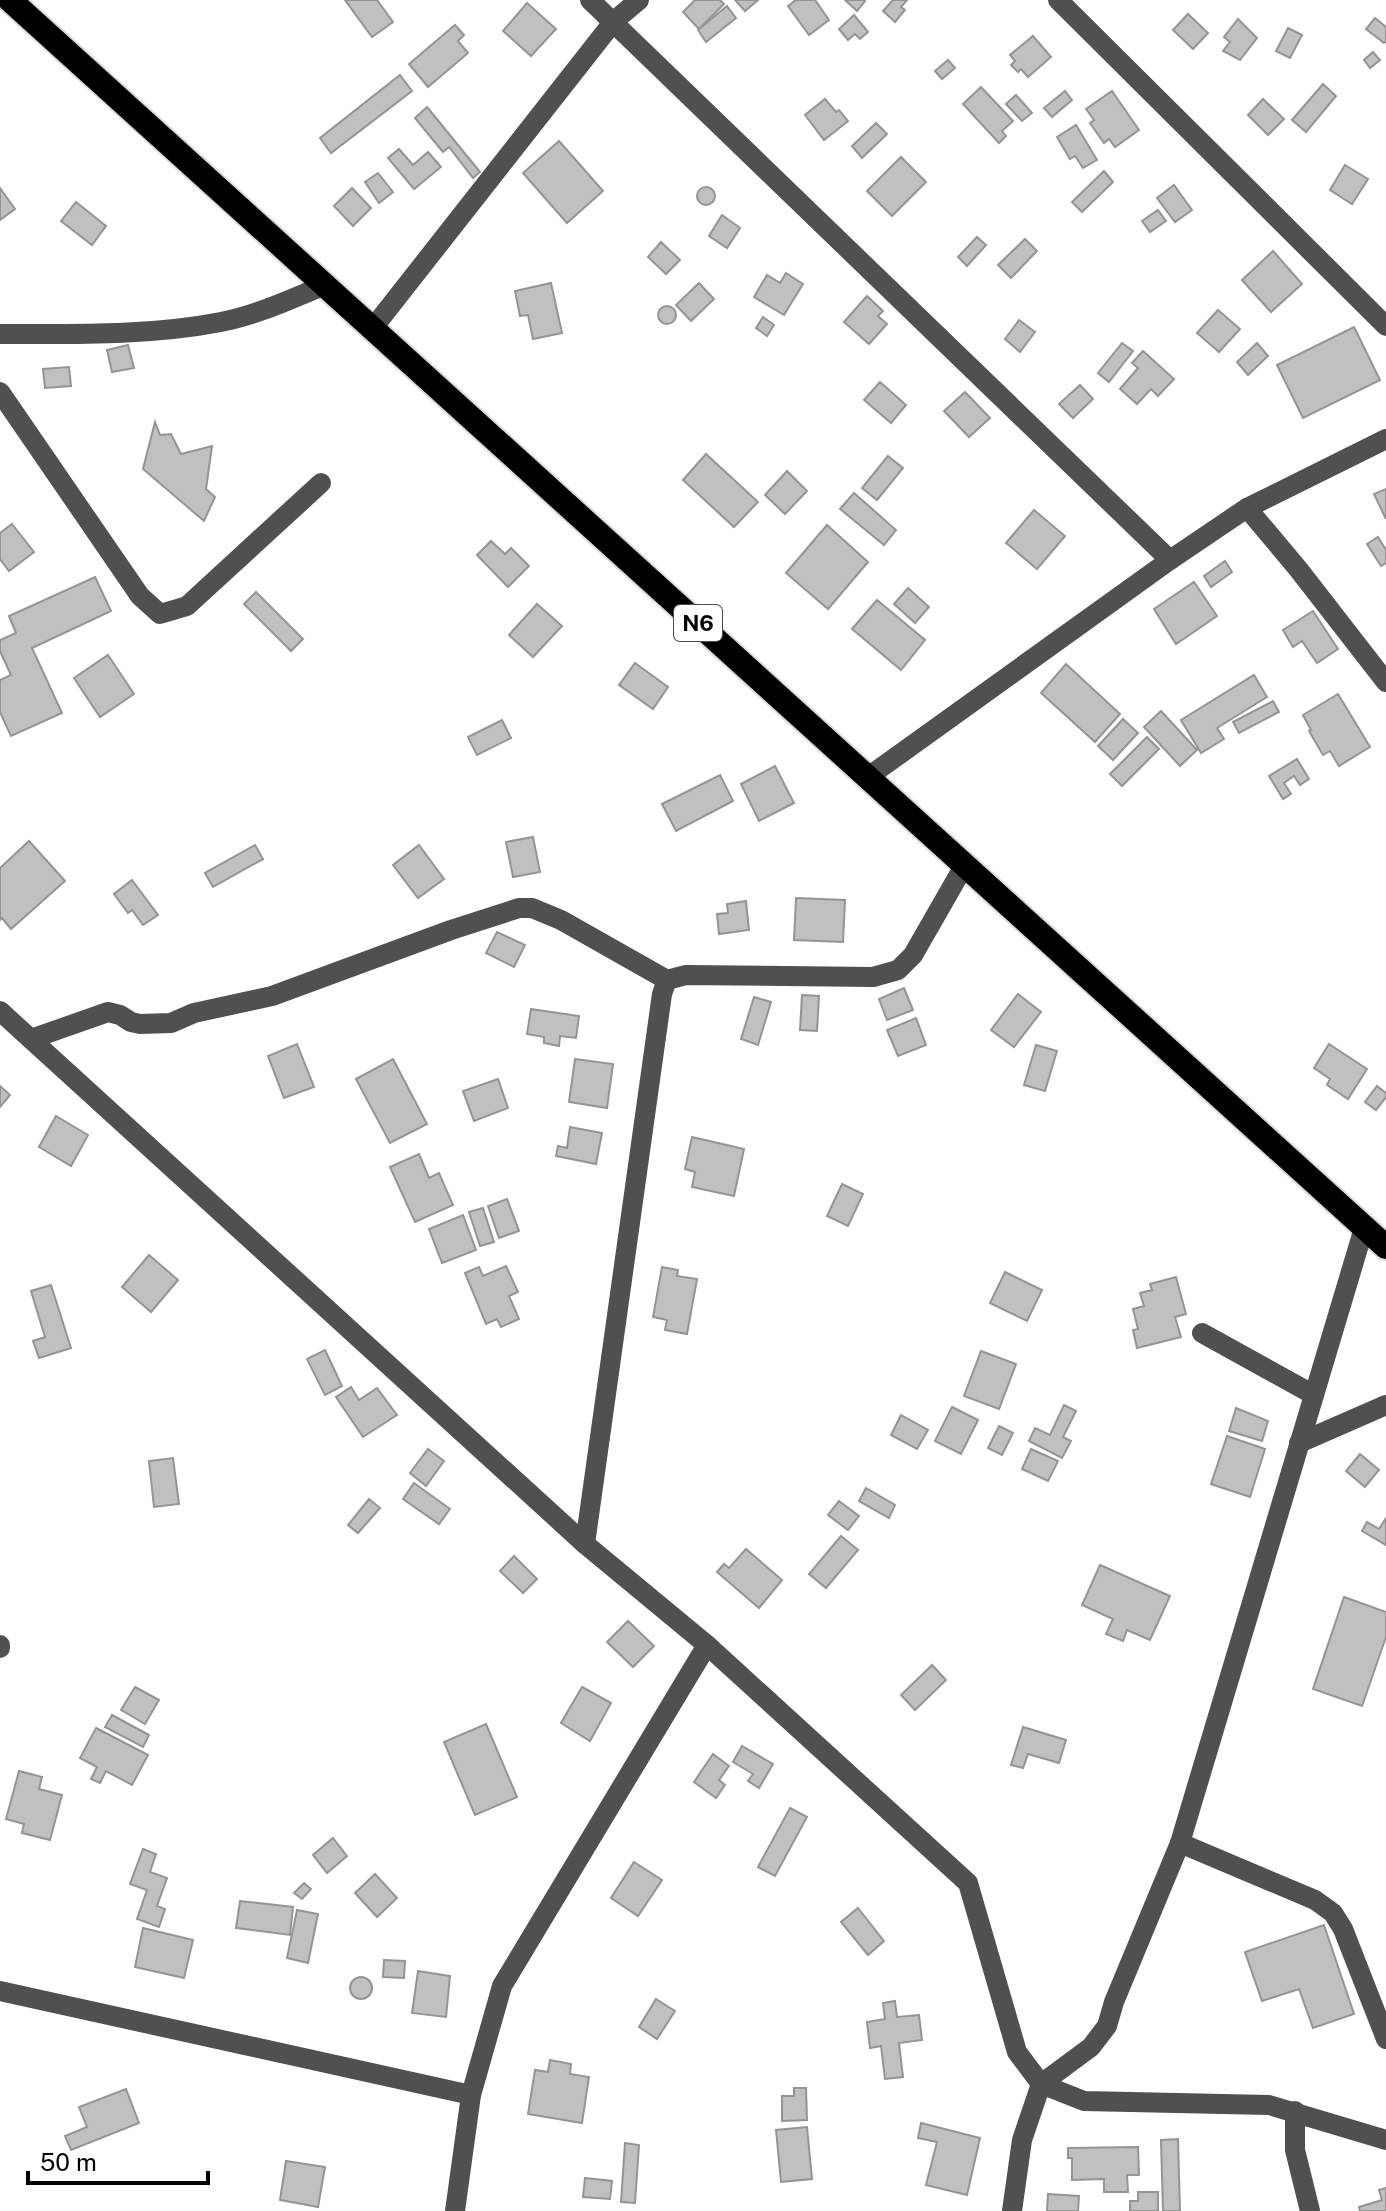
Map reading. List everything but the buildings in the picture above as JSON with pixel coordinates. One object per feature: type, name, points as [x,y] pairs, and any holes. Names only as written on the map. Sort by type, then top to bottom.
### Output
[{"type":"highway","name":"N6","points":[[10,0],[1386,1247]]},
{"type":"street","points":[[590,0],[1170,560]]},
{"type":"street","points":[[373,328],[614,21],[639,0]]},
{"type":"street","points":[[1058,0],[1386,326]]},
{"type":"street","points":[[0,334],[158,330],[220,322],[256,313],[325,285]]},
{"type":"street","points":[[0,392],[140,596],[160,614],[187,606],[321,483]]},
{"type":"street","points":[[868,777],[1247,508],[1386,439]]},
{"type":"street","points":[[1247,508],[1386,682]]},
{"type":"street","points":[[31,1039],[108,1012],[140,1024],[171,1023],[194,1013],[272,996],[519,908],[532,908],[561,920],[667,980],[686,975],[873,977],[898,970],[913,955],[964,866]]},
{"type":"street","points":[[585,1544],[662,994],[667,980]]},
{"type":"street","points":[[0,1011],[585,1544],[707,1645],[968,1883],[1017,2052],[1041,2084],[1084,2101],[1269,2105],[1386,2140]]},
{"type":"street","points":[[1012,2211],[1022,2140],[1041,2084],[1091,2047],[1107,2026],[1180,1843],[1364,1228]]},
{"type":"street","points":[[1202,1333],[1314,1395]]},
{"type":"street","points":[[1299,1443],[1386,1405]]},
{"type":"street","points":[[455,2211],[471,2095],[502,1986],[707,1645]]},
{"type":"street","points":[[1180,1843],[1315,1900],[1333,1913],[1343,1929],[1386,2039]]},
{"type":"street","points":[[0,1991],[471,2095]]},
{"type":"street","points":[[1295,2111],[1295,2150],[1310,2211]]}]
